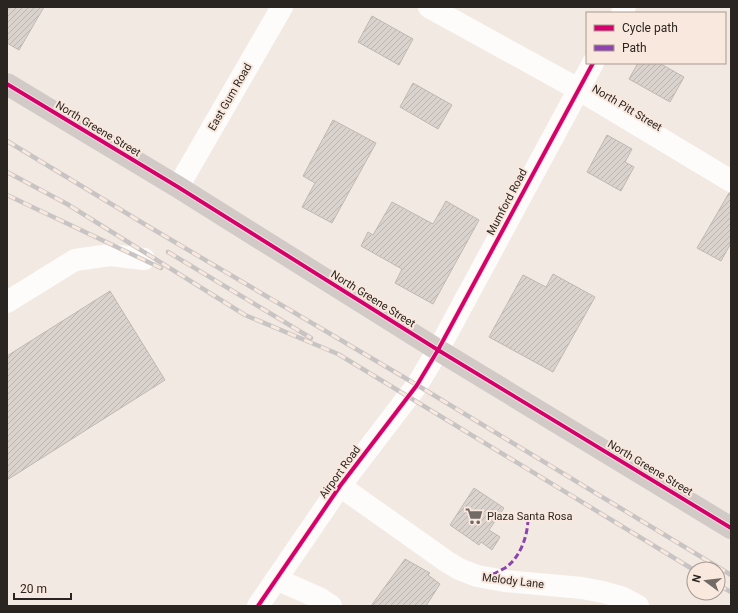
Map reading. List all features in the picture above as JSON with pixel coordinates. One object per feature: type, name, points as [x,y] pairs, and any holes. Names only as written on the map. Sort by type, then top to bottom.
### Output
[{"type":"main road","name":"North Greene Street","points":[[7,84],[178,188],[438,350],[731,528]]},
{"type":"street","name":"East Gum Road","points":[[178,188],[282,7]]},
{"type":"street","name":"North Pitt Street","points":[[429,7],[578,89],[731,181]]},
{"type":"street","name":"Mumford Road","points":[[438,350],[592,64]]},
{"type":"street","points":[[7,302],[75,260],[110,255],[144,259]]},
{"type":"street","name":"Airport Road","points":[[258,606],[340,486],[417,385],[438,350]]},
{"type":"street","name":"Melody Lane","points":[[340,486],[459,569],[477,576],[505,581],[582,588],[603,592],[638,606]]},
{"type":"street","points":[[276,579],[319,598],[331,606]]},
{"type":"building","points":[[7,7],[44,7],[19,50],[7,43]]},
{"type":"building","points":[[372,16],[413,39],[399,65],[358,42]]},
{"type":"building","points":[[637,64],[661,64],[684,77],[670,102],[629,79]]},
{"type":"building","points":[[413,83],[452,105],[438,129],[400,107]]},
{"type":"building","points":[[333,120],[376,143],[332,223],[302,207],[315,183],[303,176]]},
{"type":"building","points":[[607,135],[632,149],[625,162],[634,167],[621,191],[587,172]]},
{"type":"building","points":[[729,193],[731,193],[731,243],[721,261],[697,248]]},
{"type":"building","points":[[446,201],[479,220],[433,304],[395,283],[402,269],[361,246],[368,232],[373,235],[392,202],[433,224]]},
{"type":"building","points":[[553,274],[595,297],[553,372],[489,337],[523,275],[546,287]]},
{"type":"building","points":[[110,291],[165,380],[7,480],[7,356]]},
{"type":"building","points":[[474,488],[504,508],[489,530],[500,537],[492,550],[481,542],[479,545],[450,525]]},
{"type":"building","points":[[405,559],[430,573],[428,575],[440,584],[426,606],[371,606]]},
{"type":"railway","points":[[7,141],[417,385],[731,575]]},
{"type":"railway","points":[[7,172],[67,204],[245,315],[338,354],[686,565]]},
{"type":"railway","points":[[7,195],[161,268]]},
{"type":"railway","points":[[168,252],[311,338]]},
{"type":"railway","points":[[726,589],[731,592]]},
{"type":"marked path","points":[[485,578],[505,568],[519,553],[527,532],[528,518]]},
{"type":"cycle path","points":[[258,606],[340,486],[417,385],[438,350],[592,64]]},
{"type":"cycle path","points":[[7,84],[178,187],[438,350],[731,528]]},
{"type":"place","name":"Plaza Santa Rosa","points":[[474,516]]}]
